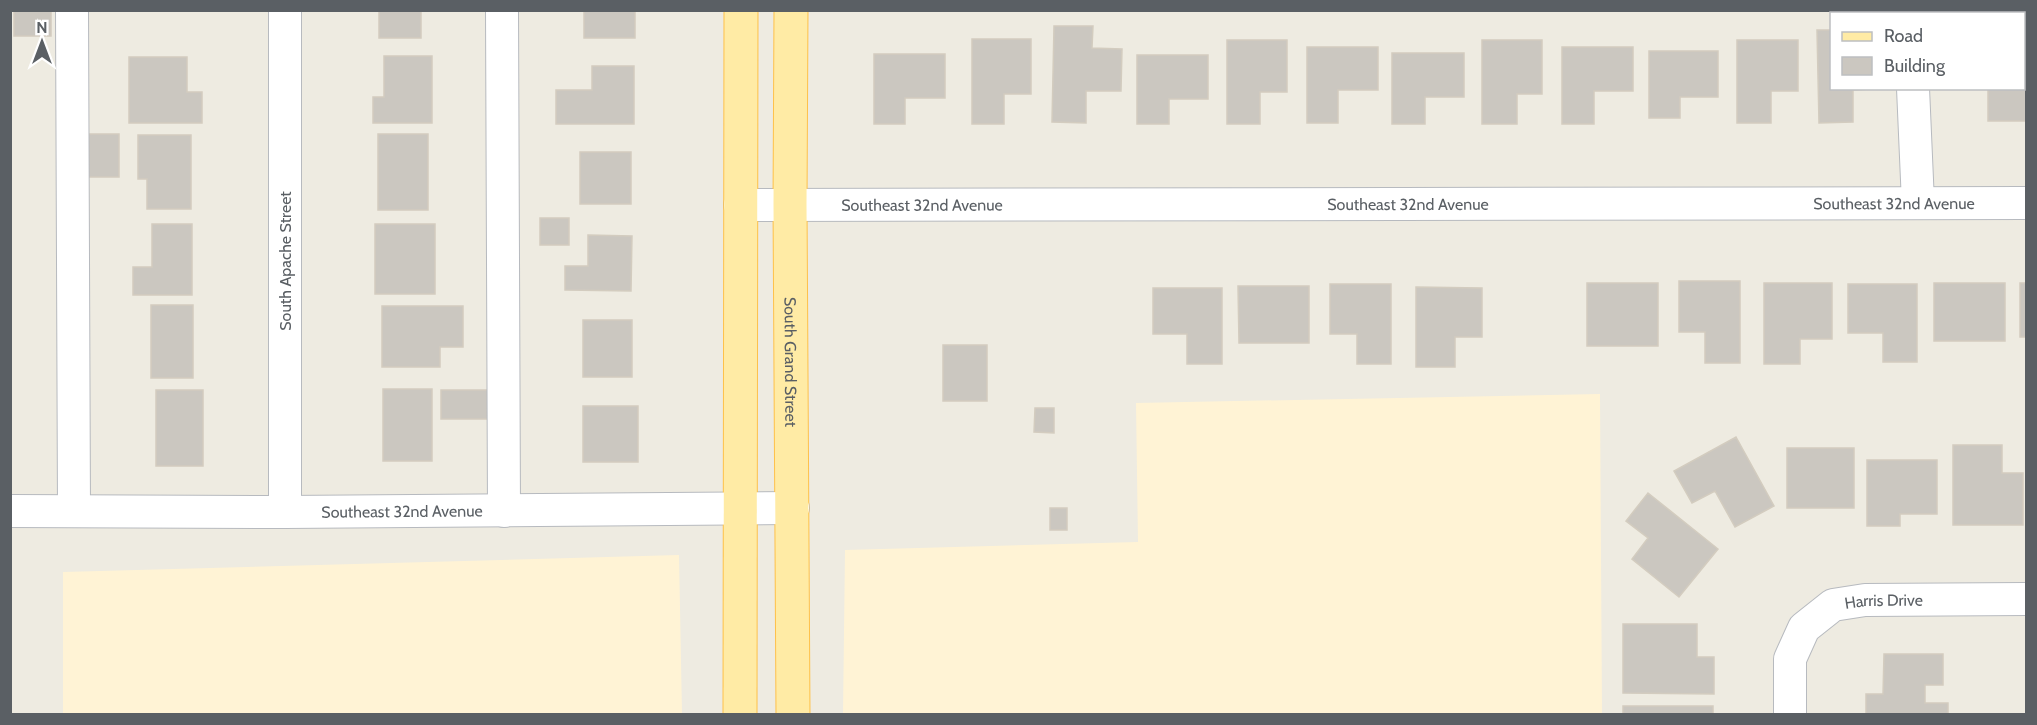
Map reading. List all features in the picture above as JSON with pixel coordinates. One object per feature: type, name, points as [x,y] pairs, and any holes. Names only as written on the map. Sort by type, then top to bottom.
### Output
[{"type":"main road","points":[[740,714],[741,10]]},
{"type":"main road","name":"South Grand Street","points":[[791,10],[793,714]]},
{"type":"street","points":[[72,10],[74,512]]},
{"type":"street","name":"South Apache Street","points":[[285,10],[285,512]]},
{"type":"street","points":[[502,10],[504,511]]},
{"type":"street","points":[[1913,90],[1918,203]]},
{"type":"street","name":"Southeast 32nd Avenue","points":[[740,205],[2026,203]]},
{"type":"street","name":"Southeast 32nd Avenue","points":[[10,511],[285,512],[793,508]]},
{"type":"street","name":"Harris Drive","points":[[1790,714],[1790,659],[1804,628],[1833,605],[1865,600],[2026,599]]},
{"type":"shaded area","points":[[1600,394],[1602,714],[843,714],[845,550],[1138,542],[1136,403]]},
{"type":"shaded area","points":[[679,555],[682,714],[63,714],[63,572]]},
{"type":"building","points":[[14,10],[51,10],[51,36],[14,36]]},
{"type":"building","points":[[379,10],[421,10],[421,38],[379,38]]},
{"type":"building","points":[[584,10],[635,10],[635,38],[584,38]]},
{"type":"building","points":[[1997,10],[2026,10],[2026,33],[2025,12],[1997,12]]},
{"type":"building","points":[[1054,26],[1093,26],[1092,48],[1122,49],[1121,91],[1086,91],[1086,123],[1052,122]]},
{"type":"building","points":[[1817,30],[1830,30],[1830,90],[1853,90],[1853,122],[1819,123]]},
{"type":"building","points":[[972,39],[1031,39],[1031,94],[1004,94],[1004,124],[972,124]]},
{"type":"building","points":[[1227,40],[1287,40],[1287,92],[1260,92],[1260,124],[1227,124]]},
{"type":"building","points":[[1482,40],[1542,40],[1542,94],[1517,94],[1517,124],[1482,124]]},
{"type":"building","points":[[1737,40],[1798,40],[1798,91],[1771,91],[1771,123],[1737,123]]},
{"type":"building","points":[[1307,47],[1378,47],[1378,90],[1338,90],[1338,123],[1307,123]]},
{"type":"building","points":[[1562,47],[1633,47],[1633,91],[1594,91],[1594,124],[1562,124]]},
{"type":"building","points":[[2026,49],[2026,121],[1988,121],[1988,90],[2025,90]]},
{"type":"building","points":[[1649,51],[1718,51],[1718,97],[1680,97],[1680,118],[1649,118]]},
{"type":"building","points":[[1392,53],[1464,53],[1464,97],[1425,97],[1425,124],[1392,124]]},
{"type":"building","points":[[874,54],[945,54],[945,98],[905,98],[905,124],[874,124]]},
{"type":"building","points":[[1137,55],[1208,55],[1208,99],[1169,99],[1169,124],[1137,124]]},
{"type":"building","points":[[384,56],[432,56],[432,123],[373,123],[373,97],[384,97]]},
{"type":"building","points":[[129,57],[187,57],[187,92],[202,92],[202,123],[129,123]]},
{"type":"building","points":[[592,66],[634,66],[634,124],[556,124],[556,90],[592,90]]},
{"type":"building","points":[[84,134],[119,134],[119,177],[84,177]]},
{"type":"building","points":[[378,134],[428,134],[428,210],[378,210]]},
{"type":"building","points":[[138,135],[191,135],[191,209],[147,209],[147,179],[138,179]]},
{"type":"building","points":[[580,152],[631,152],[631,204],[580,204]]},
{"type":"building","points":[[540,218],[569,218],[569,245],[540,245]]},
{"type":"building","points":[[152,224],[192,224],[192,295],[133,295],[133,267],[152,267]]},
{"type":"building","points":[[375,224],[435,224],[435,294],[375,294]]},
{"type":"building","points":[[588,235],[632,236],[631,291],[565,290],[565,266],[588,266]]},
{"type":"building","points":[[1679,281],[1740,281],[1740,363],[1705,363],[1705,332],[1679,332]]},
{"type":"building","points":[[1587,283],[1658,283],[1658,346],[1587,346]]},
{"type":"building","points":[[1764,283],[1832,283],[1832,339],[1800,339],[1800,364],[1764,364]]},
{"type":"building","points":[[1934,283],[2005,283],[2005,341],[1934,341]]},
{"type":"building","points":[[2020,283],[2026,283],[2026,337],[2020,337]]},
{"type":"building","points":[[1330,284],[1391,284],[1391,364],[1357,364],[1357,334],[1330,334]]},
{"type":"building","points":[[1848,284],[1917,284],[1917,362],[1883,362],[1883,333],[1848,333]]},
{"type":"building","points":[[1238,286],[1309,286],[1309,343],[1239,343]]},
{"type":"building","points":[[1416,287],[1482,288],[1482,337],[1455,337],[1455,367],[1416,367]]},
{"type":"building","points":[[1153,288],[1222,288],[1222,364],[1187,364],[1187,334],[1153,334]]},
{"type":"building","points":[[151,305],[193,305],[193,378],[151,378]]},
{"type":"building","points":[[382,306],[463,306],[463,347],[440,347],[440,367],[382,367]]},
{"type":"building","points":[[583,320],[632,320],[632,377],[583,377]]},
{"type":"building","points":[[943,345],[987,345],[987,401],[943,401]]},
{"type":"building","points":[[383,389],[432,389],[432,461],[383,461]]},
{"type":"building","points":[[156,390],[203,390],[203,466],[156,466]]},
{"type":"building","points":[[441,390],[488,390],[488,419],[441,419]]},
{"type":"building","points":[[583,406],[638,406],[638,462],[583,462]]},
{"type":"building","points":[[1035,408],[1054,408],[1054,433],[1034,432]]},
{"type":"building","points":[[1736,437],[1774,506],[1735,527],[1715,491],[1692,503],[1674,471]]},
{"type":"building","points":[[1953,445],[2002,445],[2002,473],[2023,473],[2023,525],[1953,525]]},
{"type":"building","points":[[1787,448],[1854,448],[1854,508],[1787,508]]},
{"type":"building","points":[[1867,460],[1937,460],[1937,514],[1900,514],[1900,526],[1867,526]]},
{"type":"building","points":[[1648,493],[1718,549],[1679,597],[1632,559],[1648,538],[1626,521]]},
{"type":"building","points":[[1050,508],[1067,508],[1067,530],[1050,530]]},
{"type":"building","points":[[1623,624],[1697,624],[1697,657],[1714,657],[1714,694],[1623,693]]},
{"type":"building","points":[[1884,654],[1943,654],[1943,685],[1925,685],[1925,703],[1948,703],[1948,714],[1866,714],[1866,694],[1883,694]]},
{"type":"building","points":[[1623,706],[1713,706],[1713,714],[1623,714]]}]
